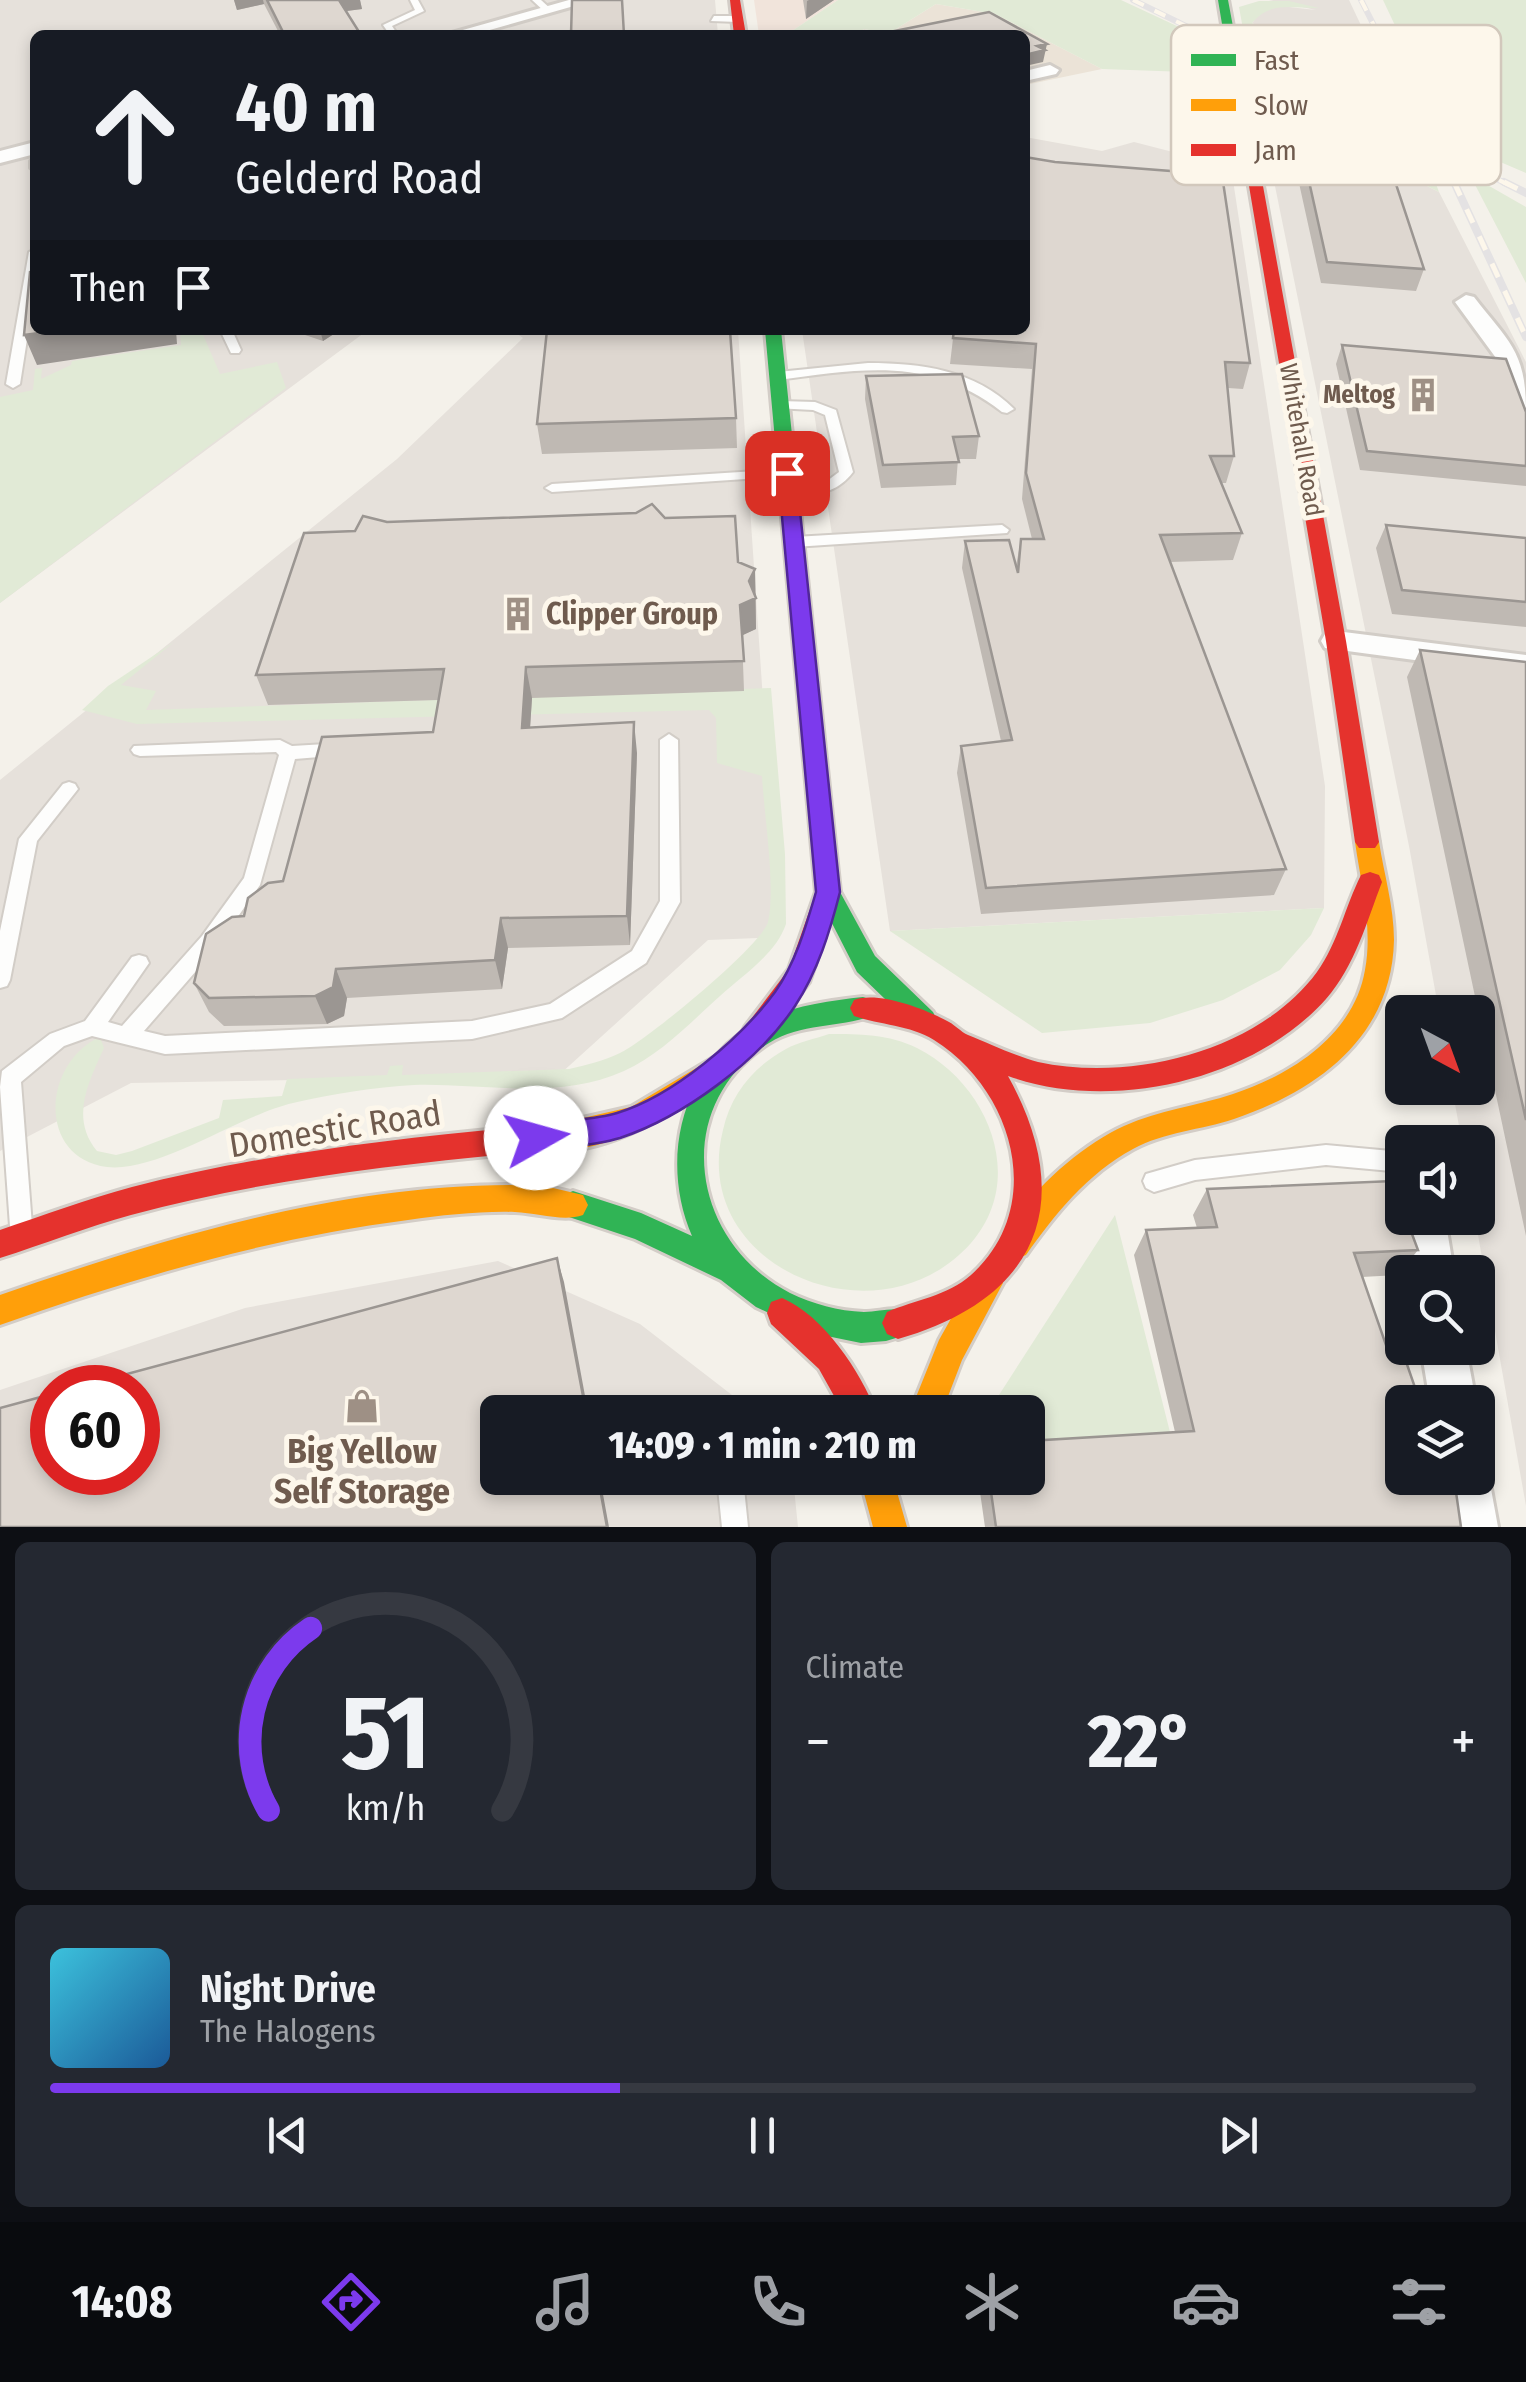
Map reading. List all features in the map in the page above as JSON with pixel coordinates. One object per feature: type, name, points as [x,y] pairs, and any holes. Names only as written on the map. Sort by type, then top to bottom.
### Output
[{"type":"main road","name":"Whitehall Road","points":[[1224,0],[1228,25]]},
{"type":"main road","name":"Whitehall Road","points":[[1015,1245],[1048,1200],[1079,1168],[1120,1140],[1262,1099],[1313,1071],[1342,1049],[1373,1001],[1381,969],[1381,938],[1336,641],[1256,185]]},
{"type":"main road","points":[[773,335],[828,892],[854,951],[887,991],[988,1066],[1016,1106],[1032,1156],[1029,1208],[1015,1245],[950,1350],[933,1395]]},
{"type":"main road","points":[[730,1269],[704,1231],[690,1190],[688,1141],[702,1097],[728,1059],[750,1040],[776,1025],[819,1011],[863,1008],[908,1016],[1014,1067],[1050,1076],[1106,1078],[1169,1070],[1235,1048],[1272,1029],[1317,991],[1350,931],[1370,882]]},
{"type":"main road","points":[[750,1040],[800,974],[828,892]]},
{"type":"main road","name":"Domestic Road","points":[[11,1240],[131,1201],[266,1172],[398,1150],[570,1135],[616,1126],[670,1104],[728,1059]]},
{"type":"main road","points":[[0,1310],[119,1266],[263,1229],[397,1206],[493,1198],[546,1200],[645,1226],[730,1269],[830,1358],[851,1395]]},
{"type":"main road","points":[[767,1299],[814,1320],[864,1328],[914,1322],[959,1304],[992,1278]]},
{"type":"main road","points":[[882,1495],[890,1527]]},
{"type":"main road","points":[[901,1527],[906,1495]]},
{"type":"street","points":[[489,30],[542,5],[587,0]]},
{"type":"street","points":[[1030,75],[1050,70]]},
{"type":"street","points":[[0,158],[30,149]]},
{"type":"street","points":[[1466,302],[1507,357],[1526,401]]},
{"type":"street","points":[[1336,641],[1526,666]]},
{"type":"street","points":[[1468,1495],[1473,1527]]},
{"type":"lane","points":[[391,30],[387,24],[420,11],[414,0]]},
{"type":"lane","points":[[13,384],[16,348],[30,301]]},
{"type":"lane","points":[[228,335],[235,350]]},
{"type":"lane","points":[[777,376],[906,366],[976,386],[1007,409]]},
{"type":"lane","points":[[552,488],[788,482],[822,490],[838,484],[846,472],[831,413],[815,406],[780,405]]},
{"type":"lane","points":[[794,542],[1002,530]]},
{"type":"lane","points":[[92,1027],[166,1045],[454,1031],[556,1012],[639,958],[670,902],[669,740]]},
{"type":"lane","points":[[140,750],[280,746],[288,753],[363,748]]},
{"type":"lane","points":[[126,1036],[209,942],[253,880],[288,753]]},
{"type":"lane","points":[[0,980],[28,839],[69,789]]},
{"type":"lane","points":[[11,1240],[5,1078],[57,1040],[92,1027],[139,963]]},
{"type":"lane","points":[[1154,1182],[1195,1170],[1326,1154],[1385,1160]]},
{"type":"lane","points":[[732,1495],[735,1527]]},
{"type":"shaded area","points":[[0,0],[715,0],[718,30],[30,30],[30,335],[361,335],[0,603]]},
{"type":"shaded area","points":[[754,0],[838,0],[793,30],[758,30]]},
{"type":"shaded area","points":[[1269,0],[1349,0],[1361,25],[1252,23],[1261,12],[1280,6],[1316,10]]},
{"type":"shaded area","points":[[936,4],[995,14],[1026,30],[894,30]]},
{"type":"shaded area","points":[[1030,32],[1102,69],[1030,84]]},
{"type":"shaded area","points":[[1030,138],[1102,151],[1134,142],[1171,152],[1171,185],[1234,185],[1325,786],[1324,908],[890,931],[803,335],[1030,335]]},
{"type":"shaded area","points":[[1275,185],[1425,185],[1439,192],[1526,362],[1526,1506],[1495,1331],[1495,1255],[1482,1255],[1478,1235],[1495,1235],[1495,1125],[1459,1125],[1455,1105],[1495,1105],[1495,995],[1436,995]]},
{"type":"shaded area","points":[[519,335],[738,335],[779,937],[708,940],[559,1075],[131,1083],[0,1151],[0,780],[397,459],[523,338]]},
{"type":"shaded area","name":"Big Yellow Self Storage","points":[[498,1261],[640,1324],[732,1395],[480,1395],[480,1495],[795,1495],[798,1527],[0,1527],[0,1390],[30,1380],[30,1495],[160,1495],[160,1365],[75,1365],[245,1308]]},
{"type":"green space","points":[[838,0],[1121,0],[1175,25],[1171,25],[1171,71],[1102,69],[995,14],[936,4],[894,30],[793,30]]},
{"type":"green space","points":[[1383,0],[1526,0],[1526,173],[1501,162],[1501,25],[1395,25]]},
{"type":"green space","points":[[1259,1],[1289,1],[1319,8],[1275,8],[1259,16],[1252,23],[1256,25],[1242,25],[1239,7]]},
{"type":"green space","points":[[1475,185],[1488,185],[1526,207],[1526,283]]},
{"type":"green space","points":[[180,335],[203,335],[220,374],[277,362],[286,388],[0,603],[0,397],[33,390],[35,369],[42,368],[41,379],[72,361],[181,345]]},
{"type":"green space","points":[[174,642],[121,685],[156,691],[146,710],[771,688],[785,854],[786,924],[781,935],[758,964],[663,1047],[624,1071],[599,1080],[547,1088],[414,1085],[353,1091],[272,1109],[150,1161],[107,1167],[84,1160],[68,1147],[59,1129],[58,1087],[81,1050],[100,1037],[104,1048],[84,1100],[84,1126],[97,1151],[116,1155],[219,1118],[223,1100],[282,1096],[287,1079],[387,1075],[390,1066],[403,1065],[402,1075],[569,1069],[608,1058],[634,1045],[701,992],[746,950],[768,922],[770,871],[762,776],[717,763],[716,718],[709,710],[137,724],[82,710],[108,686]]},
{"type":"green space","points":[[1324,908],[1311,935],[1280,970],[1223,1000],[1150,1023],[1042,1033],[890,931]]},
{"type":"green space","points":[[829,1034],[885,1037],[917,1048],[963,1084],[992,1134],[996,1190],[988,1217],[971,1243],[932,1274],[889,1289],[843,1289],[799,1277],[762,1254],[734,1220],[720,1179],[723,1130],[745,1083],[763,1064],[786,1049]]},
{"type":"green space","points":[[1115,1215],[1172,1440],[1045,1448],[1045,1395],[999,1395]]},
{"type":"building","points":[[267,0],[339,0],[358,30],[282,30]]},
{"type":"building","points":[[572,0],[622,0],[624,30],[571,30]]},
{"type":"building","points":[[989,12],[1022,30],[900,30]]},
{"type":"building","points":[[1030,35],[1047,44],[1037,46],[1045,50],[1030,54]]},
{"type":"building","points":[[1030,158],[1171,171],[1171,185],[1223,185],[1250,363],[1225,362],[1234,456],[1210,456],[1242,533],[1160,535],[1286,869],[986,888],[961,746],[1012,740],[965,541],[1009,540],[1018,573],[1021,539],[1044,539],[1026,473],[1036,344],[953,338],[1030,335]]},
{"type":"building","points":[[1310,185],[1396,185],[1424,269],[1327,262]]},
{"type":"building","points":[[30,272],[30,334],[24,335]]},
{"type":"building","points":[[546,335],[730,335],[736,418],[537,424]]},
{"type":"building","points":[[1342,345],[1506,359],[1526,412],[1526,466],[1367,451]]},
{"type":"building","points":[[962,374],[979,436],[953,437],[959,462],[883,465],[866,376]]},
{"type":"building","points":[[652,504],[665,518],[735,516],[738,562],[755,569],[749,581],[756,598],[740,605],[744,661],[526,667],[522,728],[634,722],[627,916],[501,918],[495,960],[336,969],[333,987],[315,996],[209,998],[194,983],[206,934],[232,917],[244,916],[248,898],[268,883],[283,881],[322,737],[433,732],[444,669],[256,675],[304,533],[355,531],[363,516],[387,522],[636,513]]},
{"type":"building","points":[[1386,525],[1526,538],[1526,602],[1402,590]]},
{"type":"building","points":[[1420,650],[1526,662],[1526,1120]]},
{"type":"building","points":[[1385,1181],[1385,1235],[1412,1235],[1418,1250],[1354,1253],[1385,1342],[1385,1365],[1407,1365],[1414,1385],[1385,1385],[1385,1495],[1456,1495],[1461,1527],[996,1527],[991,1495],[1045,1495],[1045,1440],[1194,1431],[1146,1230],[1217,1227],[1207,1189]]},
{"type":"building","name":"Big Yellow Self Storage","points":[[557,1258],[583,1395],[480,1395],[480,1495],[601,1495],[607,1527],[0,1527],[0,1408],[30,1400],[30,1495],[160,1495],[160,1365]]},
{"type":"railway","points":[[1133,0],[1184,25]]},
{"type":"railway","points":[[1361,0],[1374,25]]},
{"type":"railway","points":[[1501,181],[1509,185]]},
{"type":"railway","points":[[1504,182],[1526,193]]},
{"type":"railway","points":[[1455,185],[1526,337]]},
{"type":"traffic: fast","points":[[1223,0],[1227,25]]},
{"type":"traffic: fast","points":[[773,335],[828,892],[866,964],[924,1020]]},
{"type":"traffic: fast","points":[[863,1008],[785,1024],[760,1035],[735,1054],[715,1079],[701,1106],[692,1136],[690,1168],[694,1199],[704,1229],[720,1256],[756,1290],[823,1321],[861,1327],[898,1323]]},
{"type":"traffic: fast","points":[[573,1205],[641,1227],[730,1269]]},
{"type":"traffic: slow","points":[[1015,1245],[1063,1186],[1106,1150],[1149,1129],[1261,1096],[1289,1083],[1336,1049],[1369,1002],[1378,973],[1381,928],[1367,842]]},
{"type":"traffic: slow","points":[[549,1137],[599,1130],[640,1117],[718,1067]]},
{"type":"traffic: slow","points":[[0,1310],[153,1260],[308,1221],[473,1199],[573,1205]]},
{"type":"traffic: slow","points":[[933,1395],[950,1351],[988,1283]]},
{"type":"traffic: slow","points":[[882,1495],[890,1527]]},
{"type":"traffic: jam","points":[[735,0],[739,30]]},
{"type":"traffic: jam","points":[[1256,186],[1367,842]]},
{"type":"traffic: jam","points":[[974,1047],[1027,1071],[1080,1079],[1154,1074],[1226,1053],[1260,1037],[1316,992],[1341,954],[1370,882]]},
{"type":"traffic: jam","points":[[754,1035],[800,974],[828,892]]},
{"type":"traffic: jam","points":[[863,1008],[934,1027],[973,1054],[998,1083],[1015,1116],[1026,1152],[1029,1188],[1023,1224],[1007,1257],[981,1286],[961,1299],[898,1323]]},
{"type":"traffic: jam","points":[[0,1244],[183,1188],[391,1153],[549,1137]]},
{"type":"traffic: jam","points":[[782,1313],[830,1358],[851,1395]]},
{"type":"place","name":"Meltog","points":[[1423,395]]},
{"type":"place","name":"Clipper Group","points":[[518,614]]},
{"type":"place","name":"Big Yellow Self Storage","points":[[362,1406]]},
{"type":"route","points":[[536,1138],[616,1126],[670,1104],[750,1040],[786,998],[814,943],[828,892],[787,473]]}]
